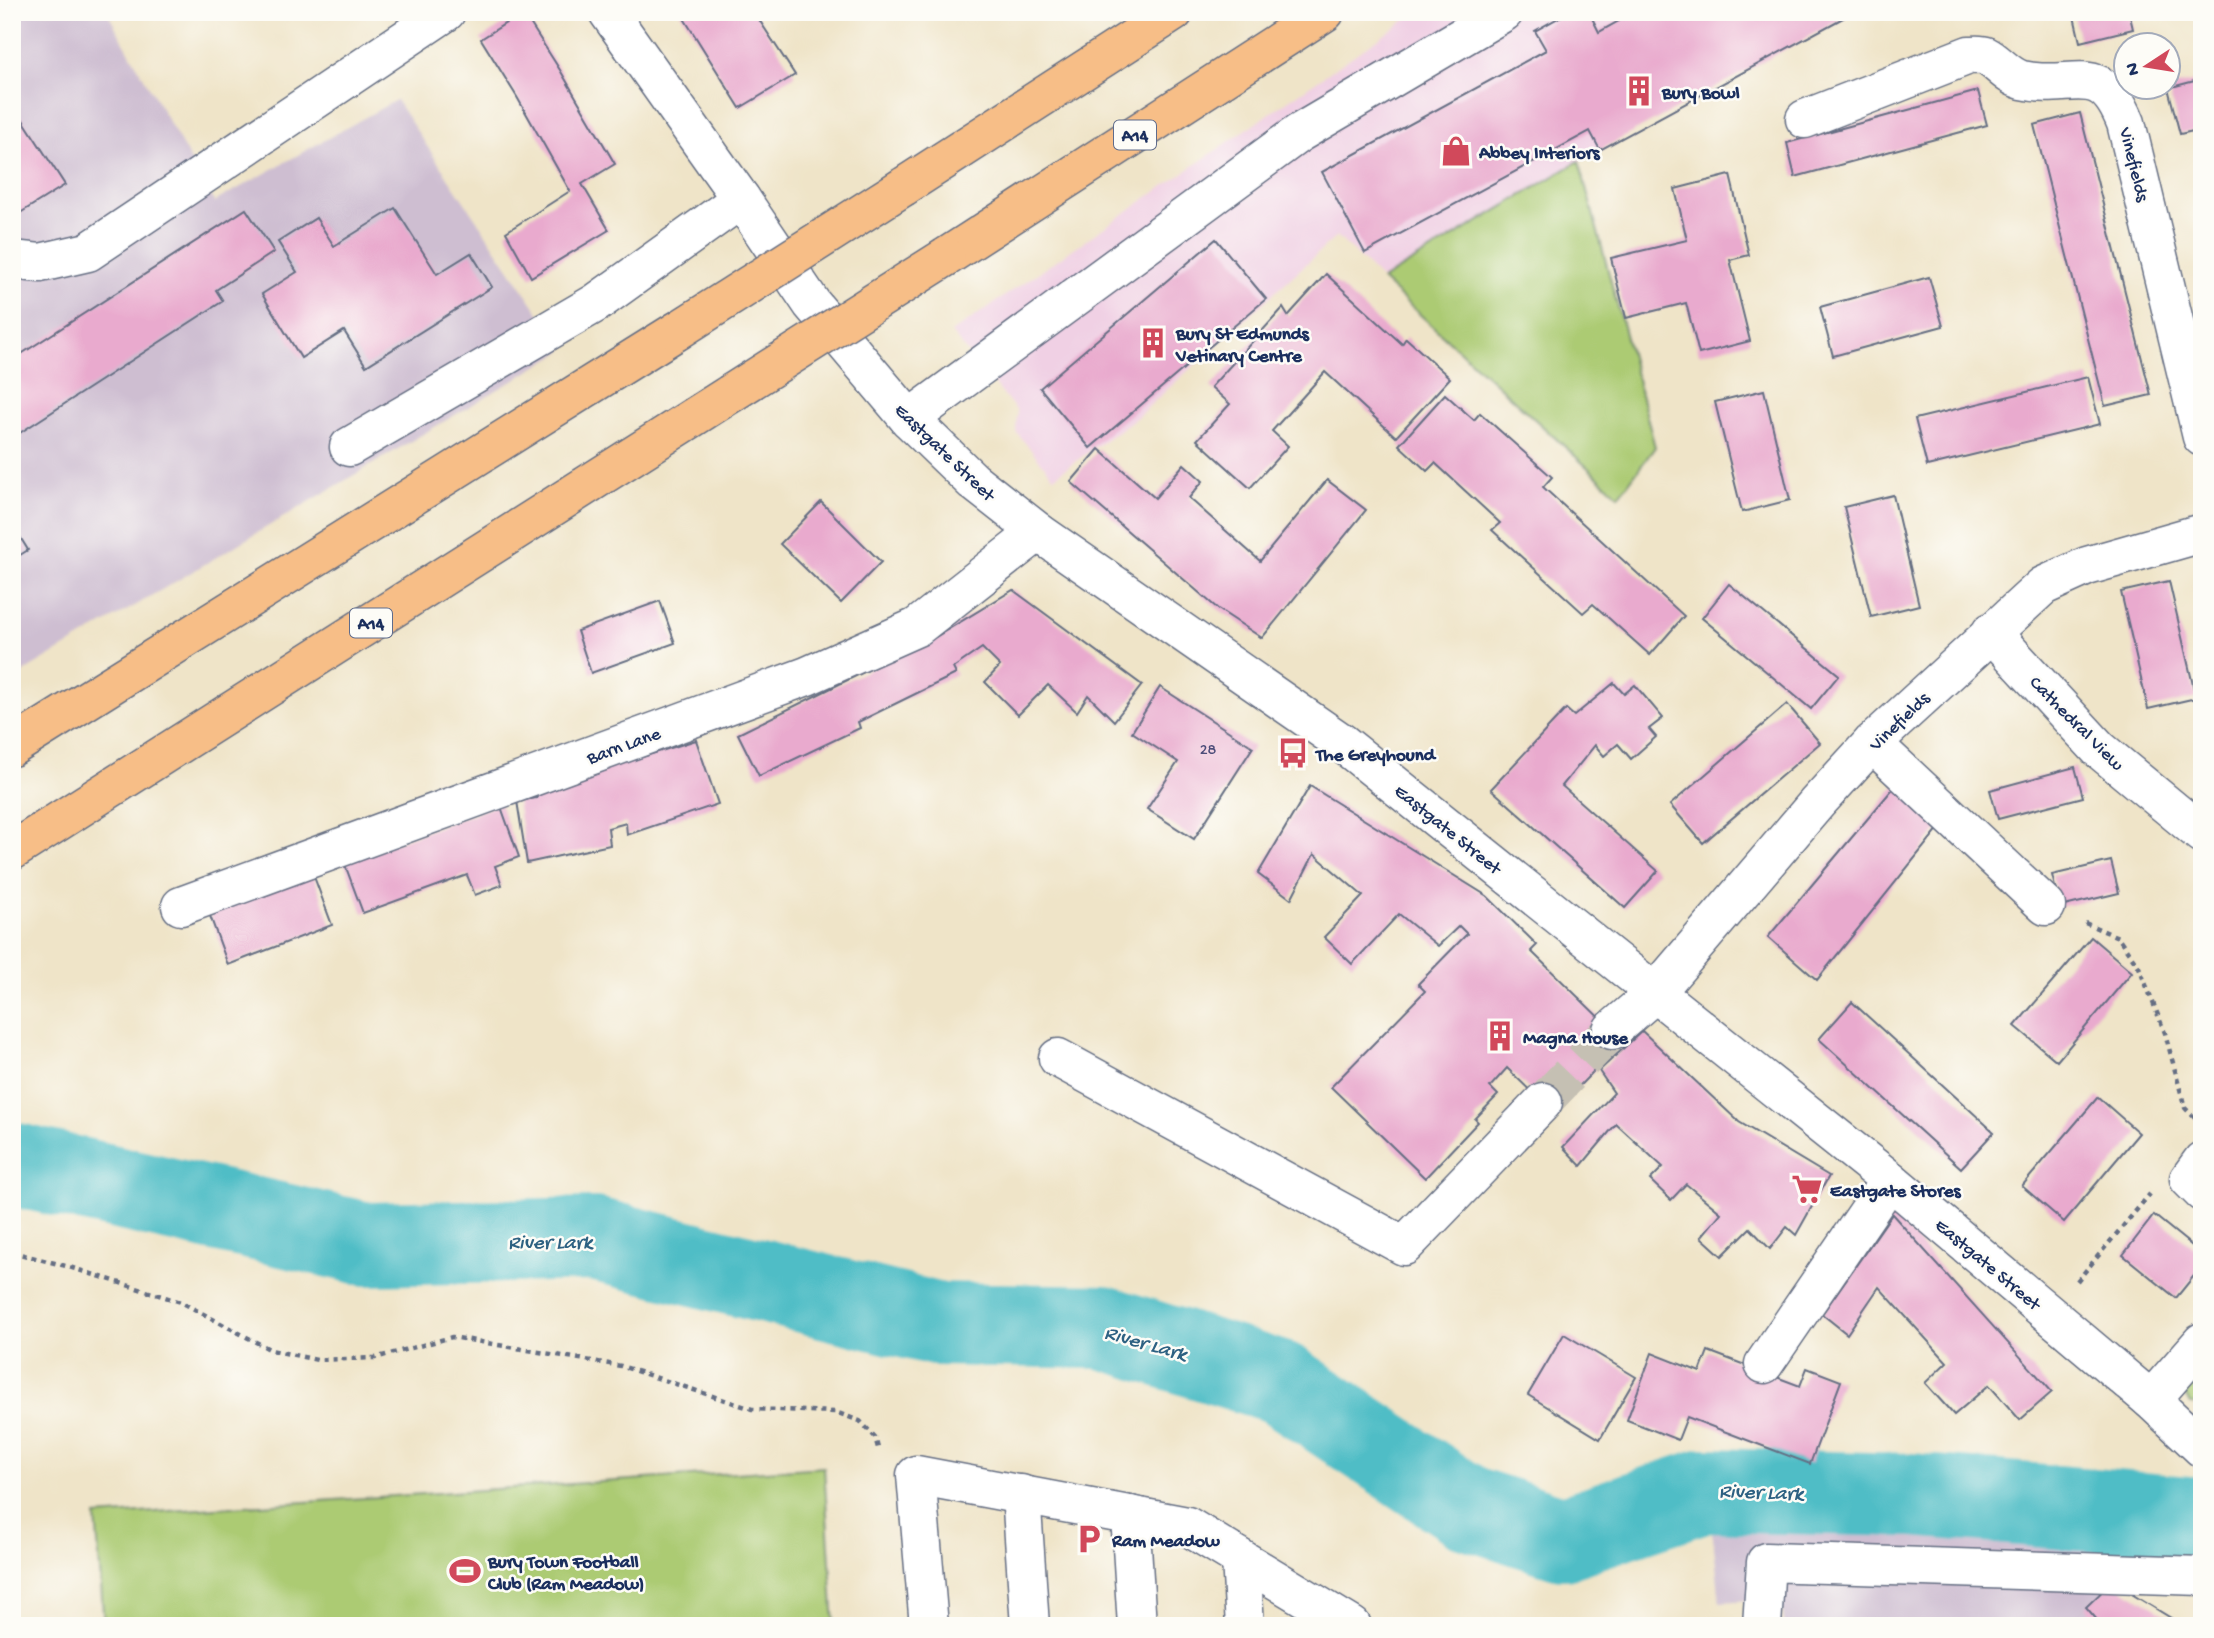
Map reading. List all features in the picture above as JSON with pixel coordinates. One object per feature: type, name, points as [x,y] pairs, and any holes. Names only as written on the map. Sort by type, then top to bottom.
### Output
[{"type":"highway","points":[[12,747],[677,331],[1174,12]]},
{"type":"highway","name":"A14","points":[[12,851],[946,257],[1325,12]]},
{"type":"street","points":[[12,260],[40,263],[88,252],[446,12]]},
{"type":"street","name":"Eastgate Street","points":[[608,12],[812,304],[909,419],[972,481],[1038,532],[1341,742],[1890,1180],[2151,1400],[2202,1448]]},
{"type":"street","points":[[909,419],[1299,134],[1504,12]]},
{"type":"street","name":"Vinefields","points":[[1805,119],[1969,55],[1984,55],[2019,79],[2045,82],[2085,80],[2104,86],[2118,102],[2126,123],[2202,437]]},
{"type":"street","points":[[349,447],[596,303],[741,199]]},
{"type":"street","name":"Barn Lane","points":[[181,906],[807,676],[917,627],[1038,532]]},
{"type":"street","name":"Vinefields","points":[[1655,993],[1817,803],[1872,743],[2043,586],[2076,571],[2202,533]]},
{"type":"street","name":"Cathedral View","points":[[1991,632],[2099,749],[2202,834]]},
{"type":"street","points":[[1872,743],[2046,906]]},
{"type":"street","points":[[1612,1030],[1655,993]]},
{"type":"street","points":[[1058,1058],[1404,1246],[1542,1102]]},
{"type":"street","points":[[2202,1161],[2189,1179],[2202,1192]]},
{"type":"street","points":[[1764,1364],[1890,1180]]},
{"type":"street","points":[[2151,1400],[2202,1342]]},
{"type":"street","points":[[929,1626],[916,1475],[1187,1526],[1352,1626]]},
{"type":"street","points":[[1021,1494],[1030,1626]]},
{"type":"street","points":[[1130,1515],[1137,1626]]},
{"type":"street","points":[[1241,1559],[1245,1626]]},
{"type":"street","points":[[1762,1626],[1766,1562],[2202,1576]]},
{"type":"path","points":[[2046,906],[2118,937],[2138,967],[2165,1033],[2185,1108],[2202,1125]]},
{"type":"path","points":[[2049,1314],[2157,1186]]},
{"type":"path","points":[[12,1252],[181,1302],[271,1350],[317,1360],[375,1358],[452,1337],[621,1366],[752,1409],[835,1412],[860,1422],[875,1437],[880,1455],[916,1475]]},
{"type":"shaded area","points":[[12,12],[107,12],[214,202],[396,100],[564,350],[12,679]]},
{"type":"shaded area","points":[[1417,12],[1854,12],[1579,161],[1382,280],[1337,236],[1137,417],[1054,477],[1016,432],[1017,411],[951,333]]},
{"type":"shaded area","points":[[1746,1519],[2138,1538],[2128,1580],[2074,1626],[1784,1626],[1782,1598],[1720,1602],[1712,1528]]},
{"type":"green space","points":[[1579,161],[1655,447],[1619,496],[1382,280]]},
{"type":"green space","points":[[2202,1320],[2202,1405],[2190,1404],[2167,1361]]},
{"type":"green space","name":"Bury Town Football Club (Ram Meadow)","points":[[824,1467],[834,1626],[104,1626],[96,1516]]},
{"type":"building","points":[[523,12],[615,164],[582,184],[609,230],[531,277],[506,232],[570,191],[481,39]]},
{"type":"building","points":[[680,12],[754,12],[795,75],[740,108]]},
{"type":"building","points":[[1569,12],[1589,12],[1599,32],[1635,12],[1854,12],[1600,150],[1590,131],[1365,253],[1322,172],[1546,50],[1535,31]]},
{"type":"building","points":[[2073,12],[2129,12],[2133,29],[2080,42]]},
{"type":"building","points":[[2202,79],[2202,129],[2180,134],[2172,102],[2182,102],[2182,84]]},
{"type":"building","points":[[1978,91],[1987,125],[1795,177],[1787,143]]},
{"type":"building","points":[[12,103],[65,185],[12,218]]},
{"type":"building","points":[[2080,113],[2151,395],[2105,406],[2034,125]]},
{"type":"building","points":[[1730,175],[1749,255],[1730,260],[1750,341],[1699,354],[1686,303],[1626,318],[1611,258],[1687,240],[1675,189]]},
{"type":"building","points":[[395,208],[437,274],[471,253],[492,287],[366,366],[344,331],[301,358],[262,294],[297,272],[278,242],[316,218],[334,246]]},
{"type":"building","points":[[246,209],[274,252],[216,290],[223,301],[12,438],[12,360]]},
{"type":"building","name":"Bury St Edmunds Vetinary Centre","points":[[1216,239],[1266,299],[1090,448],[1040,388]]},
{"type":"building","points":[[1326,274],[1402,344],[1406,338],[1450,378],[1396,437],[1325,372],[1272,431],[1288,446],[1250,488],[1197,440],[1230,404],[1211,387],[1283,308],[1288,316]]},
{"type":"building","points":[[1929,277],[1943,326],[1833,356],[1820,307]]},
{"type":"building","points":[[2088,377],[2100,424],[1927,466],[1915,419]]},
{"type":"building","points":[[1764,390],[1790,500],[1742,512],[1715,402]]},
{"type":"building","points":[[1445,394],[1474,420],[1480,413],[1552,477],[1543,487],[1684,616],[1650,655],[1593,604],[1583,613],[1492,530],[1500,523],[1435,463],[1427,471],[1399,445]]},
{"type":"building","points":[[1099,449],[1155,498],[1184,464],[1203,481],[1189,498],[1260,561],[1327,480],[1366,510],[1262,638],[1218,609],[1071,482]]},
{"type":"building","points":[[1893,495],[1919,605],[1871,617],[1844,507]]},
{"type":"building","points":[[821,502],[881,562],[841,603],[780,544]]},
{"type":"building","points":[[12,524],[28,550],[12,560]]},
{"type":"building","points":[[2169,581],[2196,698],[2148,709],[2121,592]]},
{"type":"building","points":[[1729,584],[1839,675],[1811,709],[1702,618]]},
{"type":"building","points":[[1013,590],[1142,685],[1114,721],[1088,695],[1077,712],[1048,685],[1018,715],[985,682],[1000,666],[982,648],[953,668],[956,674],[858,722],[860,728],[759,776],[738,734],[937,636]]},
{"type":"building","points":[[660,601],[675,643],[591,673],[577,631]]},
{"type":"building","points":[[1614,683],[1624,694],[1635,685],[1663,718],[1649,729],[1656,737],[1631,759],[1618,744],[1604,756],[1595,745],[1562,786],[1658,871],[1625,908],[1491,789],[1566,709],[1574,716]]},
{"type":"building","points":[[1160,687],[1253,747],[1194,839],[1147,809],[1178,762],[1132,732]]},
{"type":"building","points":[[1787,704],[1820,743],[1703,843],[1670,805]]},
{"type":"building","points":[[696,740],[718,804],[627,835],[626,823],[608,828],[610,845],[527,863],[517,801],[537,798],[533,786],[617,765]]},
{"type":"building","points":[[2075,767],[2083,797],[1998,819],[1990,790]]},
{"type":"building","points":[[1896,785],[1943,823],[1817,980],[1768,937]]},
{"type":"building","name":"Magna House","points":[[1310,786],[1487,896],[1537,945],[1531,951],[1623,1041],[1553,1113],[1507,1068],[1490,1087],[1498,1095],[1475,1119],[1478,1122],[1425,1178],[1331,1087],[1425,991],[1418,984],[1467,934],[1459,926],[1438,946],[1399,914],[1352,964],[1324,937],[1363,896],[1314,854],[1291,899],[1258,874]]},
{"type":"building","points":[[500,804],[519,857],[495,866],[502,885],[475,895],[467,875],[363,913],[344,862]]},
{"type":"building","points":[[2111,861],[2119,893],[2060,907],[2052,875]]},
{"type":"building","points":[[313,874],[332,925],[228,965],[209,913]]},
{"type":"building","points":[[2091,937],[2132,972],[2057,1061],[2015,1026]]},
{"type":"building","points":[[1852,1002],[1994,1132],[1961,1168],[1819,1039]]},
{"type":"building","points":[[1642,1031],[1739,1122],[1829,1176],[1796,1235],[1787,1227],[1770,1249],[1750,1228],[1722,1256],[1701,1237],[1721,1213],[1686,1184],[1671,1200],[1650,1180],[1663,1167],[1616,1124],[1581,1166],[1563,1147],[1614,1093],[1599,1071]]},
{"type":"building","points":[[2098,1097],[2139,1133],[2064,1222],[2022,1186]]},
{"type":"building","points":[[1892,1214],[2052,1392],[2020,1420],[1989,1385],[1954,1415],[1925,1383],[1947,1362],[1879,1287],[1847,1334],[1822,1314]]},
{"type":"building","points":[[2154,1215],[2202,1254],[2202,1266],[2176,1298],[2123,1255]]},
{"type":"building","points":[[1564,1334],[1636,1377],[1600,1439],[1528,1395]]},
{"type":"building","points":[[1708,1351],[1800,1386],[1807,1368],[1841,1381],[1810,1464],[1687,1417],[1678,1440],[1627,1420],[1652,1353],[1700,1372]]},
{"type":"building","points":[[2112,1582],[2184,1626],[2093,1626],[2098,1621],[2086,1607]]},
{"type":"waterway","name":"River Lark","points":[[12,1164],[367,1244],[594,1239],[936,1324],[1103,1327],[1281,1383],[1467,1507],[1563,1538],[1705,1490],[1912,1495],[2202,1519]]},
{"type":"tunnel","points":[[1543,1102],[1612,1030]]},
{"type":"place","name":"Bury Bowl","points":[[1639,91]]},
{"type":"place","name":"Abbey Interiors","points":[[1456,151]]},
{"type":"place","name":"Bury St Edmunds Vetinary Centre","points":[[1153,343]]},
{"type":"place","name":"The Greyhound","points":[[1293,753]]},
{"type":"place","name":"Magna House","points":[[1500,1036]]},
{"type":"place","name":"Eastgate Stores","points":[[1807,1189]]},
{"type":"place","name":"Ram Meadow","points":[[1089,1539]]},
{"type":"place","name":"Bury Town Football Club (Ram Meadow)","points":[[465,1571]]}]
